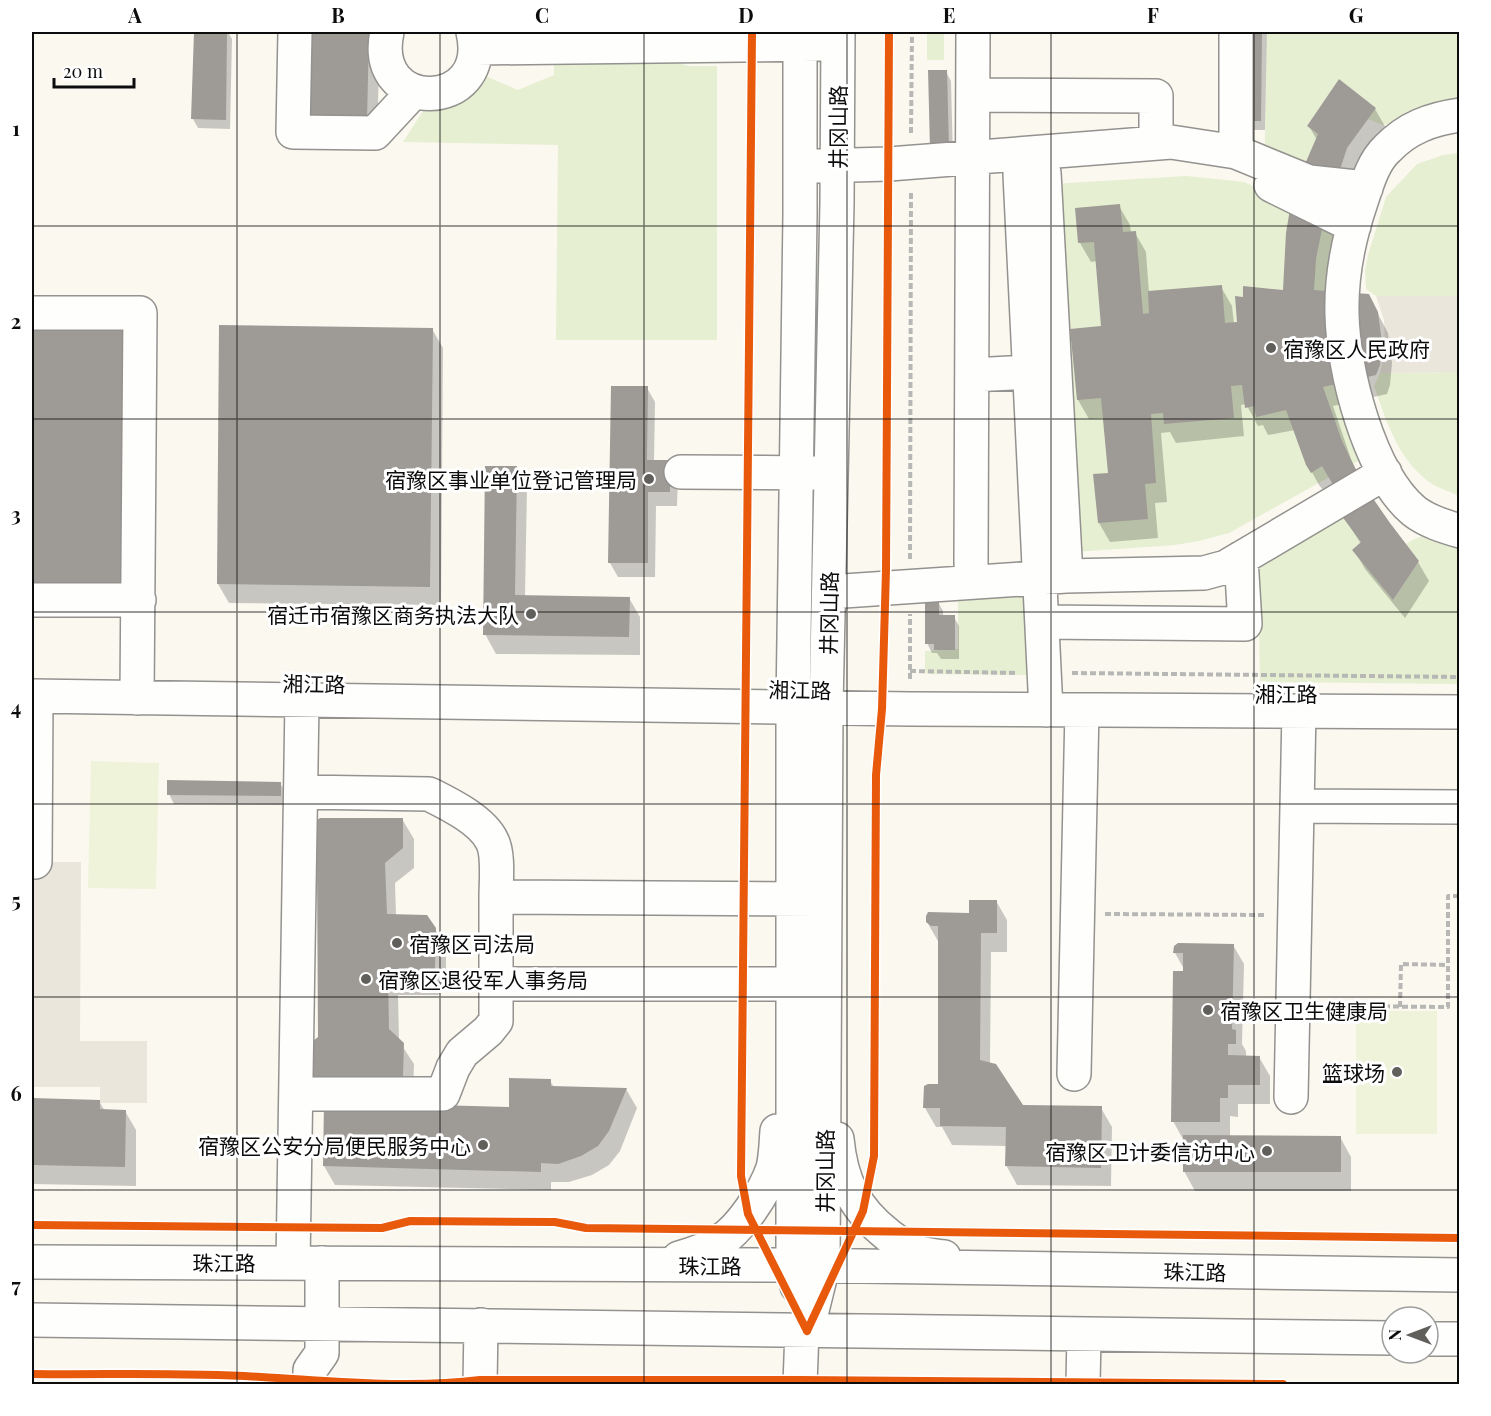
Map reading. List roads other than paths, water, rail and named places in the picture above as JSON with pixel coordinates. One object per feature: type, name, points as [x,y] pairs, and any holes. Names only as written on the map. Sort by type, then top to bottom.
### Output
[{"type":"street","points":[[295,32],[293,132],[375,133],[414,92]]},
{"type":"street","points":[[387,32],[384,45],[385,60],[391,73],[401,84],[414,92],[428,94],[443,93],[456,86],[467,76],[474,63],[475,40],[838,38]]},
{"type":"street","points":[[971,564],[973,32]]},
{"type":"street","points":[[1236,32],[1236,152]]},
{"type":"street","name":"井冈山路","points":[[800,38],[793,899],[809,991]]},
{"type":"street","name":"井冈山路","points":[[800,1384],[808,1266],[809,991],[825,899],[826,707],[838,38]]},
{"type":"street","points":[[973,95],[1156,96],[1156,143]]},
{"type":"street","points":[[1460,115],[1436,118],[1409,130],[1385,150],[1371,173],[1354,226],[1344,272],[1342,314],[1346,359],[1353,393],[1380,464],[1400,496],[1414,510],[1429,521],[1460,531]]},
{"type":"street","points":[[1460,135],[1417,151],[1397,164],[1377,189],[1366,217],[1355,257],[1351,311],[1354,358],[1363,395],[1389,456],[1412,483],[1435,500],[1460,510]]},
{"type":"street","points":[[800,176],[973,167],[1171,142],[1236,152],[1309,182],[1366,188]]},
{"type":"street","points":[[973,167],[1032,173],[1167,160],[1238,172],[1275,187],[1354,226]]},
{"type":"street","points":[[1032,173],[1030,372],[1053,568]]},
{"type":"street","points":[[1032,173],[1053,568],[1042,622],[1046,710]]},
{"type":"street","points":[[32,313],[140,313],[137,698]]},
{"type":"street","points":[[972,375],[1030,372]]},
{"type":"street","points":[[829,583],[1203,556],[1259,533],[1380,464]]},
{"type":"street","points":[[910,577],[971,564],[1204,573],[1226,567],[1241,558],[1380,464]]},
{"type":"street","points":[[681,472],[831,473]]},
{"type":"street","points":[[1042,622],[1245,624],[1241,558]]},
{"type":"street","points":[[32,600],[139,600]]},
{"type":"street","points":[[34,697],[35,862]]},
{"type":"street","name":"湘江路","points":[[34,697],[910,709],[1460,712]]},
{"type":"street","points":[[302,701],[296,1094],[307,1263],[322,1323],[322,1353],[310,1370],[310,1384]]},
{"type":"street","points":[[1074,1074],[1082,710]]},
{"type":"street","points":[[1292,1097],[1299,711]]},
{"type":"street","points":[[296,1094],[443,1094],[453,1068],[462,1053],[496,1021],[496,861],[493,841],[477,822],[429,794],[301,792]]},
{"type":"street","points":[[1297,806],[1460,807]]},
{"type":"street","points":[[496,897],[825,899]]},
{"type":"street","points":[[496,984],[809,991]]},
{"type":"street","points":[[656,1265],[703,1251],[721,1241],[748,1214],[765,1187],[773,1167],[809,991]]},
{"type":"street","points":[[809,991],[838,1146],[845,1177],[854,1201],[873,1223],[897,1242],[914,1251],[995,1268]]},
{"type":"street","name":"珠江路","points":[[32,1262],[808,1266],[1460,1275]]},
{"type":"street","points":[[32,1320],[1380,1338]]},
{"type":"street","points":[[480,1384],[481,1325]]},
{"type":"street","points":[[1083,1384],[1084,1335]]},
{"type":"street","points":[[1440,1339],[1460,1339]]},
{"type":"place","name":"宿豫区人民政府","points":[[1271,348]]},
{"type":"place","name":"宿豫区事业单位登记管理局","points":[[649,479]]},
{"type":"place","name":"宿迁市宿豫区商务执法大队","points":[[531,614]]},
{"type":"place","name":"宿豫区司法局","points":[[397,943]]},
{"type":"place","name":"宿豫区退役军人事务局","points":[[366,979]]},
{"type":"place","name":"宿豫区卫生健康局","points":[[1208,1010]]},
{"type":"place","name":"篮球场","points":[[1397,1072]]},
{"type":"place","name":"宿豫区公安分局便民服务中心","points":[[483,1145]]},
{"type":"place","name":"宿豫区卫计委信访中心","points":[[1267,1151]]}]
